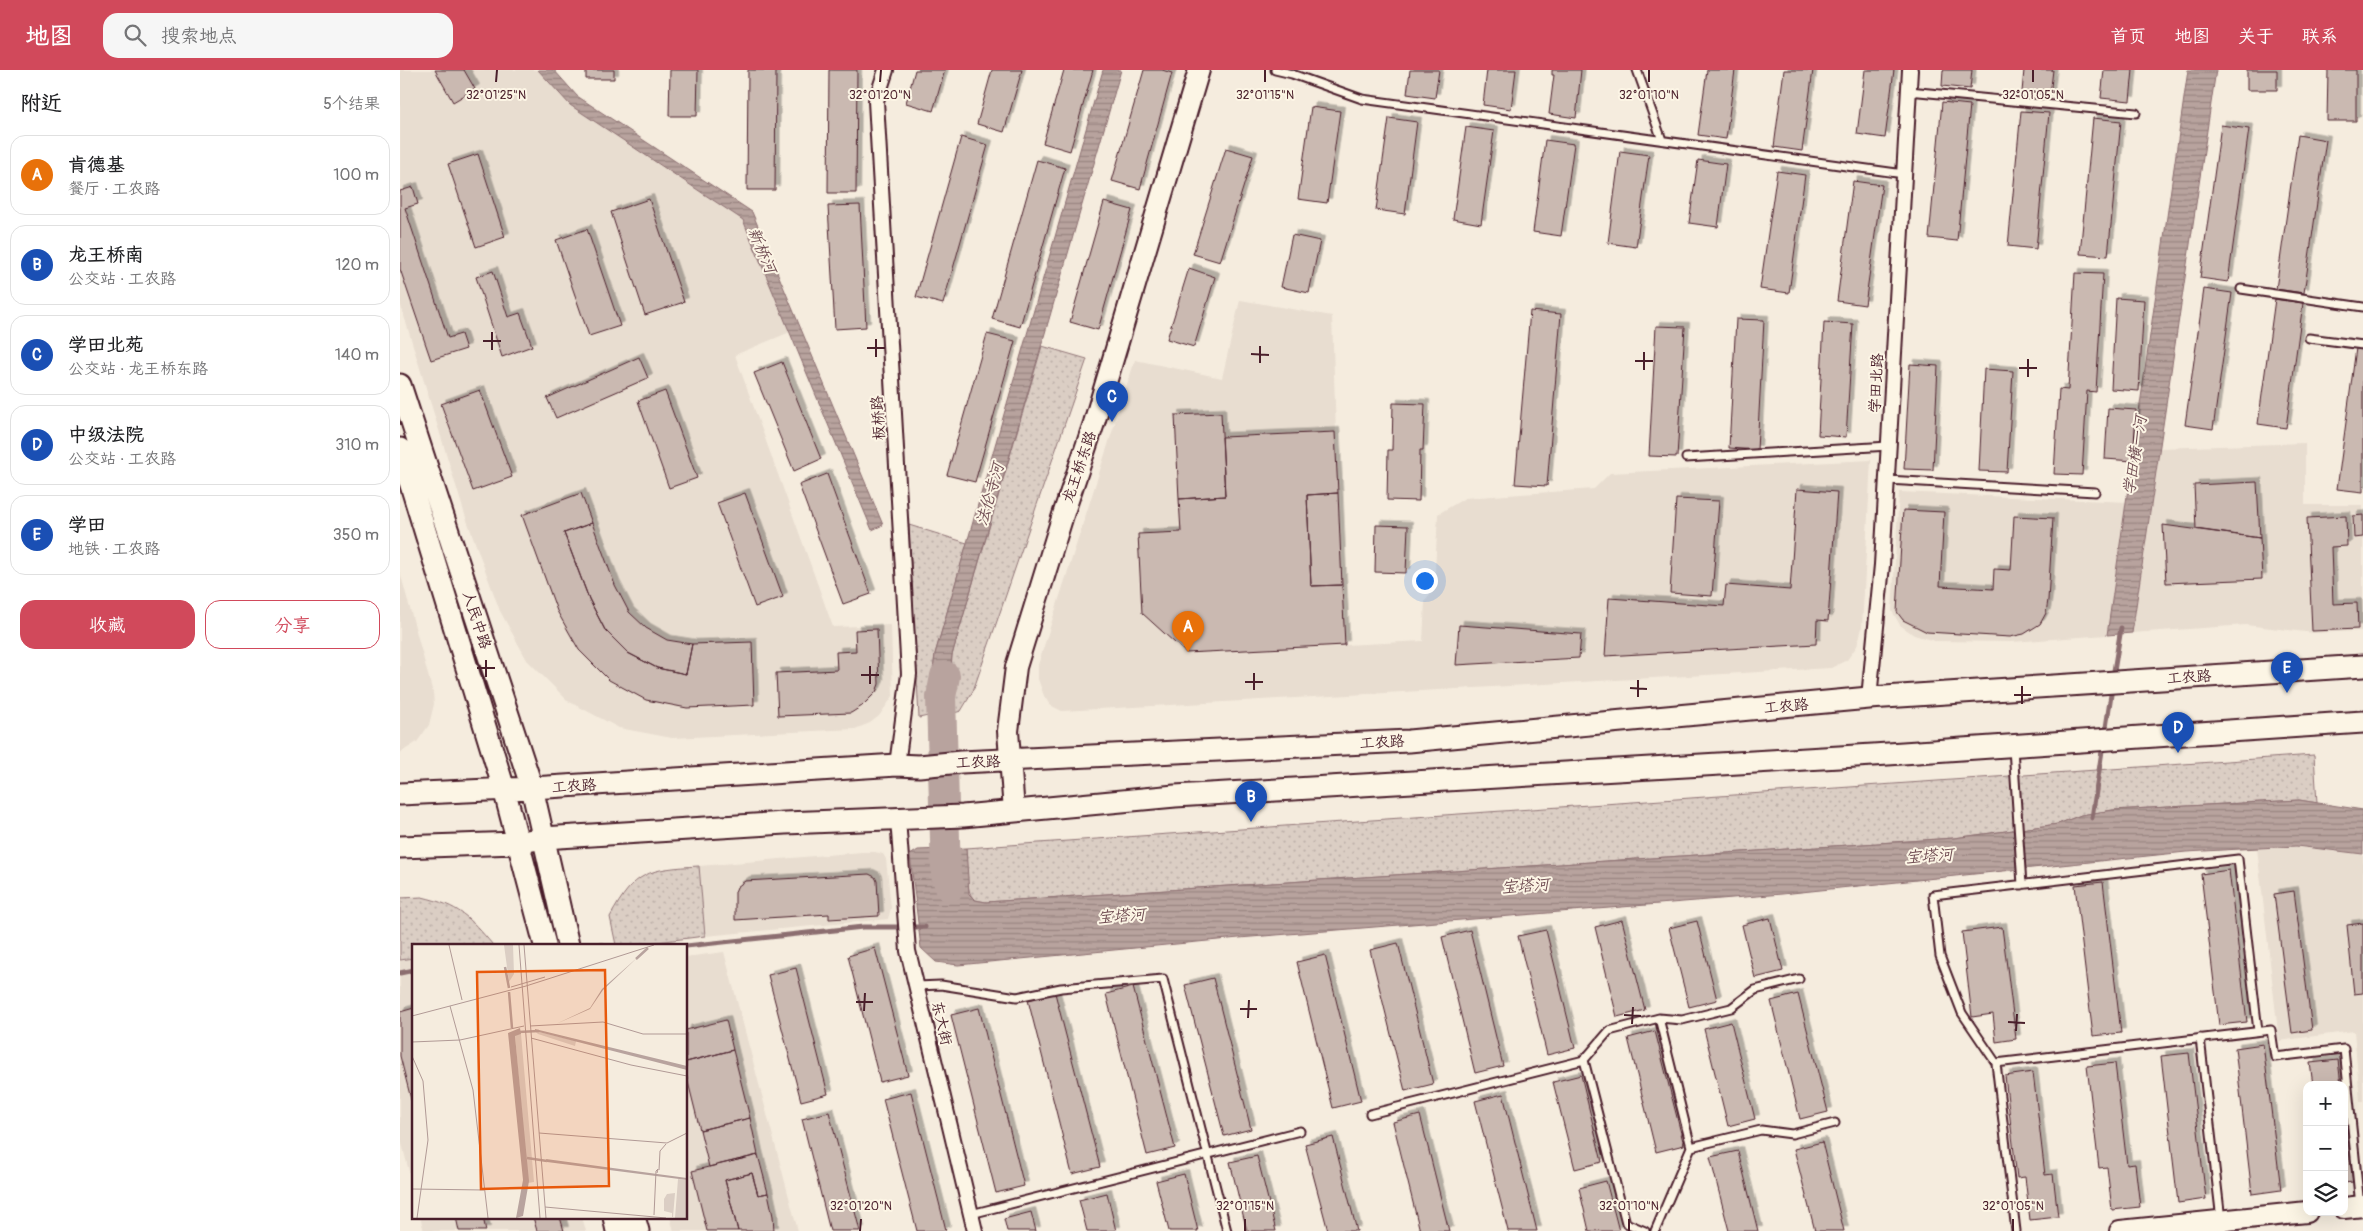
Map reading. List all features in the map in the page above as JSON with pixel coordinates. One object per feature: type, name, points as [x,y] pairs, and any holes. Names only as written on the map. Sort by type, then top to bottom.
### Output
[{"type":"main road","name":"人民中路","points":[[400,385],[532,788],[566,939]]},
{"type":"main road","name":"人民中路","points":[[400,449],[504,789],[544,940]]},
{"type":"main road","name":"工农路","points":[[400,794],[532,788],[897,765],[919,766],[961,762],[1409,741],[1870,698],[2363,666]]},
{"type":"main road","points":[[400,847],[517,842],[544,838],[786,823],[963,816],[1175,796],[1873,755],[2363,722]]},
{"type":"main road","points":[[614,1218],[617,1231]]},
{"type":"main road","points":[[634,1218],[638,1231]]},
{"type":"street","name":"板桥路","points":[[886,70],[876,101],[909,674],[897,765]]},
{"type":"street","name":"龙王桥东路","points":[[1014,811],[1008,761],[1008,731],[1016,667],[1063,514],[1094,423],[1199,70]]},
{"type":"street","name":"学田北路","points":[[1870,698],[1882,565],[1910,70]]},
{"type":"street","name":"东大街","points":[[906,819],[908,951],[975,1231]]},
{"type":"street","points":[[2120,1231],[2303,1212]]},
{"type":"lane","points":[[1275,70],[1292,74],[1362,99],[1904,174]]},
{"type":"lane","points":[[1637,70],[1662,140]]},
{"type":"lane","points":[[1909,91],[2136,113]]},
{"type":"lane","points":[[2241,289],[2363,306]]},
{"type":"lane","points":[[2309,338],[2363,345]]},
{"type":"lane","points":[[1686,458],[1889,446]]},
{"type":"lane","points":[[1887,480],[2096,492]]},
{"type":"lane","points":[[2013,745],[2022,885]]},
{"type":"lane","points":[[2016,1231],[1996,1062],[1962,1013],[1940,956],[1933,896],[2238,859],[2258,1031]]},
{"type":"lane","points":[[917,986],[941,985],[1017,997],[1061,988],[1163,979],[1227,1231]]},
{"type":"lane","points":[[1370,1114],[1584,1060],[1609,1030],[1659,1018],[1682,1020],[1731,1008],[1755,990],[1799,979]]},
{"type":"lane","points":[[1655,1231],[1691,1147],[1659,1018]]},
{"type":"lane","points":[[1996,1062],[2271,1030],[2274,1057],[2344,1049],[2356,1207]]},
{"type":"lane","points":[[2200,1038],[2221,1220]]},
{"type":"lane","points":[[1584,1060],[1626,1223],[1645,1231]]},
{"type":"lane","points":[[1691,1147],[1761,1130],[1792,1134],[1835,1123]]},
{"type":"lane","points":[[972,1214],[1300,1131]]},
{"type":"shaded area","points":[[400,70],[538,70],[570,105],[743,220],[790,332],[735,355],[833,627],[891,625],[893,696],[879,716],[870,723],[855,729],[672,738],[619,728],[568,701],[527,660],[500,611],[464,512],[400,303]]},
{"type":"shaded area","points":[[1240,300],[1332,316],[1338,493],[1311,586],[1342,585],[1345,645],[1423,641],[1425,601],[1434,590],[1438,514],[1465,498],[1594,489],[1610,473],[1871,460],[1862,628],[1857,646],[1847,660],[1831,668],[1062,711],[1050,705],[1044,696],[1038,679],[1038,665],[1135,360],[1222,378]]},
{"type":"shaded area","points":[[1042,346],[1087,359],[973,691],[961,711],[947,715],[952,655]]},
{"type":"shaded area","points":[[2305,443],[2305,505],[2363,505],[2363,631],[2314,633],[2246,625],[2132,633],[2160,448]]},
{"type":"shaded area","points":[[1899,492],[2128,502],[2107,635],[2011,642],[1935,641],[1914,635],[1900,625],[1892,611]]},
{"type":"shaded area","points":[[909,525],[967,543],[935,654],[928,716],[919,718]]},
{"type":"shaded area","points":[[400,572],[433,693],[434,704],[429,725],[417,742],[400,753]]},
{"type":"shaded area","points":[[2314,755],[2317,803],[2299,800],[2113,810],[2081,815],[2058,824],[1954,838],[986,902],[975,900],[971,895],[967,875],[966,848]]},
{"type":"shaded area","points":[[2296,846],[2363,854],[2363,1101],[2360,1101],[2354,1031],[2279,1041],[2257,848]]},
{"type":"shaded area","points":[[862,852],[883,854],[886,859],[891,908],[888,919],[705,936],[699,866]]},
{"type":"shaded area","points":[[699,866],[705,936],[641,944],[616,944],[610,917],[627,890],[645,875],[667,869]]},
{"type":"shaded area","points":[[422,897],[455,908],[470,919],[492,944],[412,944],[412,958],[400,960],[400,898]]},
{"type":"shaded area","points":[[724,952],[798,1231],[674,1231],[670,1218],[688,1218],[688,957]]},
{"type":"shaded area","points":[[412,958],[412,1183],[400,1136],[400,960]]},
{"type":"shaded area","points":[[420,1218],[582,1218],[586,1231],[424,1231]]},
{"type":"water","name":"新桥河","points":[[538,70],[554,70],[577,96],[752,212],[883,525],[872,530],[743,220],[570,105]]},
{"type":"water","points":[[1103,70],[1121,70],[952,655],[947,715],[928,716],[935,654]]},
{"type":"water","points":[[2188,70],[2216,70],[2132,633],[2107,635]]},
{"type":"water","points":[[2299,800],[2363,810],[2363,854],[2296,846],[2186,852],[1782,894],[1239,938],[958,965],[936,962],[921,948],[910,855],[918,850],[966,848],[969,894],[975,900],[986,902],[1954,838],[2058,824],[2081,815],[2113,810]]},
{"type":"building","points":[[435,70],[464,70],[475,89],[453,102]]},
{"type":"building","points":[[586,70],[614,70],[614,79],[586,79]]},
{"type":"building","points":[[670,70],[698,70],[697,116],[669,116]]},
{"type":"building","points":[[748,70],[776,70],[775,190],[747,190]]},
{"type":"building","points":[[829,70],[857,70],[856,193],[828,193]]},
{"type":"building","points":[[915,70],[945,70],[933,111],[906,103]]},
{"type":"building","points":[[992,70],[1022,70],[1004,132],[977,124]]},
{"type":"building","points":[[1064,70],[1093,70],[1070,151],[1043,143]]},
{"type":"building","points":[[1144,70],[1162,70],[1172,73],[1140,189],[1112,181]]},
{"type":"building","points":[[1410,70],[1439,70],[1435,98],[1407,94]]},
{"type":"building","points":[[1487,70],[1516,70],[1511,109],[1483,105]]},
{"type":"building","points":[[1552,70],[1581,70],[1576,118],[1549,114],[1554,75],[1552,75]]},
{"type":"building","points":[[1707,70],[1735,70],[1726,139],[1698,135]]},
{"type":"building","points":[[1784,70],[1813,70],[1802,151],[1774,147]]},
{"type":"building","points":[[1865,70],[1894,70],[1885,138],[1857,134]]},
{"type":"building","points":[[1943,70],[1972,70],[1970,89],[1942,86]]},
{"type":"building","points":[[2024,70],[2053,70],[2050,95],[2022,92]]},
{"type":"building","points":[[2104,70],[2133,70],[2130,101],[2101,98]]},
{"type":"building","points":[[2247,70],[2277,70],[2277,90],[2247,90]]},
{"type":"building","points":[[2328,70],[2356,70],[2356,121],[2327,121]]},
{"type":"building","points":[[1942,102],[1970,105],[1957,241],[1929,238]]},
{"type":"building","points":[[1311,107],[1340,111],[1327,203],[1298,199]]},
{"type":"building","points":[[2021,111],[2049,113],[2036,249],[2008,246]]},
{"type":"building","points":[[1389,118],[1417,122],[1405,214],[1376,210]]},
{"type":"building","points":[[2093,118],[2121,121],[2108,256],[2080,254]]},
{"type":"building","points":[[2221,125],[2249,129],[2228,282],[2200,278]]},
{"type":"building","points":[[1466,127],[1494,131],[1481,224],[1453,219]]},
{"type":"building","points":[[2298,135],[2326,140],[2304,293],[2276,289]]},
{"type":"building","points":[[961,137],[988,145],[943,304],[916,297]]},
{"type":"building","points":[[1545,140],[1574,144],[1561,236],[1533,232]]},
{"type":"building","points":[[1226,148],[1253,156],[1220,262],[1193,254]]},
{"type":"building","points":[[1620,151],[1649,155],[1636,247],[1608,243]]},
{"type":"building","points":[[478,154],[505,237],[476,247],[448,164]]},
{"type":"building","points":[[1037,160],[1065,168],[1020,327],[992,319]]},
{"type":"building","points":[[1698,160],[1726,164],[1718,227],[1689,223]]},
{"type":"building","points":[[1777,171],[1805,175],[1789,293],[1760,289]]},
{"type":"building","points":[[1853,181],[1882,185],[1865,305],[1837,301]]},
{"type":"building","points":[[413,187],[418,204],[405,208],[448,338],[461,334],[466,349],[431,360],[400,269],[400,191]]},
{"type":"building","points":[[649,199],[684,302],[645,315],[611,212]]},
{"type":"building","points":[[1104,202],[1132,210],[1098,330],[1070,322]]},
{"type":"building","points":[[860,205],[866,327],[835,329],[828,206]]},
{"type":"building","points":[[587,229],[620,326],[589,336],[556,240]]},
{"type":"building","points":[[1292,235],[1320,241],[1309,293],[1281,287]]},
{"type":"building","points":[[1189,268],[1215,277],[1194,347],[1167,339]]},
{"type":"building","points":[[493,271],[508,317],[520,313],[532,346],[502,357],[476,277]]},
{"type":"building","points":[[2075,273],[2103,274],[2096,392],[2087,391],[2082,475],[2054,474],[2059,389],[2068,390]]},
{"type":"building","points":[[2204,289],[2232,293],[2213,429],[2185,425]]},
{"type":"building","points":[[2116,298],[2144,300],[2139,391],[2111,389]]},
{"type":"building","points":[[2275,299],[2303,303],[2286,428],[2258,424]]},
{"type":"building","points":[[1530,311],[1561,314],[1547,486],[1515,484]]},
{"type":"building","points":[[1736,319],[1764,320],[1757,450],[1729,448]]},
{"type":"building","points":[[1824,322],[1853,324],[1846,437],[1818,435]]},
{"type":"building","points":[[1656,326],[1685,327],[1677,457],[1649,456]]},
{"type":"building","points":[[987,334],[1015,341],[975,482],[947,475]]},
{"type":"building","points":[[2356,348],[2363,349],[2363,492],[2337,489]]},
{"type":"building","points":[[639,357],[648,378],[556,418],[547,398]]},
{"type":"building","points":[[782,362],[821,459],[794,471],[754,373]]},
{"type":"building","points":[[1910,364],[1938,366],[1933,470],[1904,469]]},
{"type":"building","points":[[1984,369],[2013,371],[2007,472],[1979,471]]},
{"type":"building","points":[[480,390],[512,477],[473,491],[441,404]]},
{"type":"building","points":[[665,391],[697,478],[669,488],[638,401]]},
{"type":"building","points":[[1393,403],[1425,404],[1423,450],[1420,450],[1419,501],[1387,500],[1388,450],[1392,450]]},
{"type":"building","points":[[2108,408],[2136,410],[2133,461],[2105,459]]},
{"type":"building","points":[[1221,413],[1225,496],[1179,499],[1175,415]]},
{"type":"building","points":[[1335,432],[1338,493],[1307,495],[1311,586],[1342,585],[1345,645],[1186,653],[1142,613],[1138,534],[1181,532],[1179,499],[1225,496],[1222,437]]},
{"type":"building","points":[[827,474],[871,594],[843,604],[799,485]]},
{"type":"building","points":[[2257,482],[2260,538],[2196,529],[2194,485]]},
{"type":"building","points":[[1797,489],[1837,492],[1828,621],[1817,620],[1816,644],[1605,656],[1609,598],[1724,606],[1726,585],[1790,590]]},
{"type":"building","points":[[581,493],[592,523],[564,533],[589,599],[605,630],[628,653],[657,668],[686,674],[692,644],[752,642],[754,705],[687,708],[646,700],[609,680],[579,650],[557,611],[522,515]]},
{"type":"building","points":[[745,493],[783,597],[755,607],[717,503]]},
{"type":"building","points":[[1338,493],[1342,585],[1311,586],[1307,495]]},
{"type":"building","points":[[1676,499],[1719,501],[1712,596],[1670,593]]},
{"type":"building","points":[[1903,510],[1944,512],[1940,586],[1993,589],[1994,569],[2011,570],[2014,516],[2053,518],[2048,600],[2046,613],[2040,624],[2024,634],[2010,637],[1927,632],[1903,620],[1897,612]]},
{"type":"building","points":[[2363,515],[2363,537],[2354,538],[2353,516]]},
{"type":"building","points":[[2346,516],[2347,546],[2331,547],[2333,604],[2357,603],[2358,629],[2312,631],[2307,518]]},
{"type":"building","points":[[592,523],[615,585],[629,612],[646,628],[667,640],[692,644],[686,674],[657,668],[628,653],[605,630],[589,599],[564,533]]},
{"type":"building","points":[[1376,525],[1408,526],[1406,573],[1375,572]]},
{"type":"building","points":[[2163,525],[2260,538],[2262,579],[2166,583]]},
{"type":"building","points":[[1459,625],[1581,634],[1579,658],[1456,665]]},
{"type":"building","points":[[877,629],[879,684],[876,692],[862,706],[851,713],[778,716],[776,673],[837,670],[836,652],[856,651],[855,630]]},
{"type":"building","points":[[2229,870],[2247,1022],[2219,1025],[2201,874]]},
{"type":"building","points":[[869,874],[875,877],[877,881],[879,916],[829,919],[829,914],[735,920],[735,892],[737,887],[745,881]]},
{"type":"building","points":[[2103,882],[2121,1033],[2093,1036],[2075,885]]},
{"type":"building","points":[[2294,891],[2312,1030],[2292,1033],[2274,894]]},
{"type":"building","points":[[1770,918],[1783,971],[1755,978],[1742,925]]},
{"type":"building","points":[[1622,920],[1645,1010],[1617,1017],[1595,927]]},
{"type":"building","points":[[1697,921],[1717,1000],[1689,1007],[1669,928]]},
{"type":"building","points":[[2363,923],[2363,993],[2354,994],[2347,925]]},
{"type":"building","points":[[2002,927],[2016,1039],[1996,1042],[1993,1014],[1972,1017],[1962,932]]},
{"type":"building","points":[[1470,930],[1503,1066],[1475,1073],[1442,937]]},
{"type":"building","points":[[1546,930],[1575,1048],[1547,1055],[1518,936]]},
{"type":"building","points":[[1398,943],[1433,1084],[1405,1091],[1370,950]]},
{"type":"building","points":[[875,948],[908,1075],[880,1082],[848,956]]},
{"type":"building","points":[[1325,955],[1361,1101],[1333,1108],[1297,962]]},
{"type":"building","points":[[796,968],[828,1094],[801,1101],[768,975]]},
{"type":"building","points":[[1213,978],[1251,1129],[1224,1136],[1185,985]]},
{"type":"building","points":[[1133,987],[1175,1148],[1147,1155],[1106,994]]},
{"type":"building","points":[[1055,993],[1100,1167],[1072,1174],[1028,1000]]},
{"type":"building","points":[[1798,994],[1828,1112],[1800,1119],[1771,1001]]},
{"type":"building","points":[[979,1008],[1024,1186],[996,1193],[951,1015]]},
{"type":"building","points":[[412,1009],[412,1103],[400,1056],[400,1012]]},
{"type":"building","points":[[726,1020],[733,1050],[688,1061],[688,1030]]},
{"type":"building","points":[[1731,1022],[1755,1119],[1728,1126],[1704,1029]]},
{"type":"building","points":[[1655,1031],[1684,1145],[1656,1152],[1628,1038]]},
{"type":"building","points":[[2263,1044],[2281,1190],[2252,1194],[2235,1048]]},
{"type":"building","points":[[733,1050],[750,1118],[700,1130],[688,1082],[688,1061]]},
{"type":"building","points":[[2189,1053],[2206,1199],[2178,1203],[2161,1056]]},
{"type":"building","points":[[2338,1060],[2341,1081],[2312,1081],[2310,1063]]},
{"type":"building","points":[[2115,1063],[2127,1165],[2135,1164],[2140,1207],[2112,1210],[2107,1167],[2099,1168],[2087,1066]]},
{"type":"building","points":[[2033,1072],[2045,1175],[2053,1174],[2058,1217],[2030,1220],[2025,1177],[2017,1178],[2005,1076]]},
{"type":"building","points":[[1581,1075],[1602,1162],[1575,1169],[1553,1082]]},
{"type":"building","points":[[911,1092],[946,1230],[944,1231],[917,1231],[883,1099]]},
{"type":"building","points":[[1503,1094],[1537,1231],[1508,1231],[1475,1101]]},
{"type":"building","points":[[829,1112],[860,1231],[830,1231],[802,1119]]},
{"type":"building","points":[[1420,1115],[1449,1231],[1420,1231],[1393,1122]]},
{"type":"building","points":[[750,1118],[758,1155],[709,1167],[700,1130]]},
{"type":"building","points":[[1333,1137],[1357,1231],[1328,1231],[1305,1144]]},
{"type":"building","points":[[2348,1141],[2353,1182],[2348,1183]]},
{"type":"building","points":[[1822,1142],[1844,1231],[1815,1231],[1794,1149]]},
{"type":"building","points":[[1738,1151],[1758,1231],[1729,1231],[1710,1157]]},
{"type":"building","points":[[758,1155],[768,1193],[758,1195],[752,1173],[725,1180],[738,1231],[707,1231],[692,1171]]},
{"type":"building","points":[[1257,1156],[1276,1231],[1247,1231],[1230,1162]]},
{"type":"building","points":[[752,1173],[758,1195],[768,1193],[774,1231],[738,1231],[725,1180]]},
{"type":"building","points":[[1184,1174],[1198,1231],[1169,1231],[1156,1181]]},
{"type":"building","points":[[1606,1181],[1619,1231],[1589,1231],[1579,1188]]},
{"type":"building","points":[[1107,1193],[1116,1231],[1087,1231],[1079,1200]]},
{"type":"building","points":[[1031,1212],[1036,1231],[1007,1231],[1004,1219]]},
{"type":"building","points":[[456,1218],[483,1218],[486,1231],[459,1231]]},
{"type":"building","points":[[533,1218],[560,1218],[564,1231],[537,1231]]},
{"type":"waterway","name":"学田横一河","points":[[2113,677],[2121,628]]},
{"type":"waterway","name":"法伦寺河","points":[[945,676],[941,697],[946,875],[950,887]]},
{"type":"waterway","name":"学田横一河","points":[[2105,734],[2112,688]]},
{"type":"waterway","name":"学田横一河","points":[[2092,818],[2103,744]]},
{"type":"waterway","name":"宝塔河","points":[[688,946],[863,927],[925,927]]},
{"type":"waterway","name":"宝塔河","points":[[400,973],[412,970]]},
{"type":"place","name":"学田北苑","points":[[1112,422]]},
{"type":"place","name":"肯德基","points":[[1188,652]]},
{"type":"place","name":"学田","points":[[2287,693]]},
{"type":"place","name":"中级法院","points":[[2178,753]]},
{"type":"place","name":"龙王桥南","points":[[1251,822]]}]
